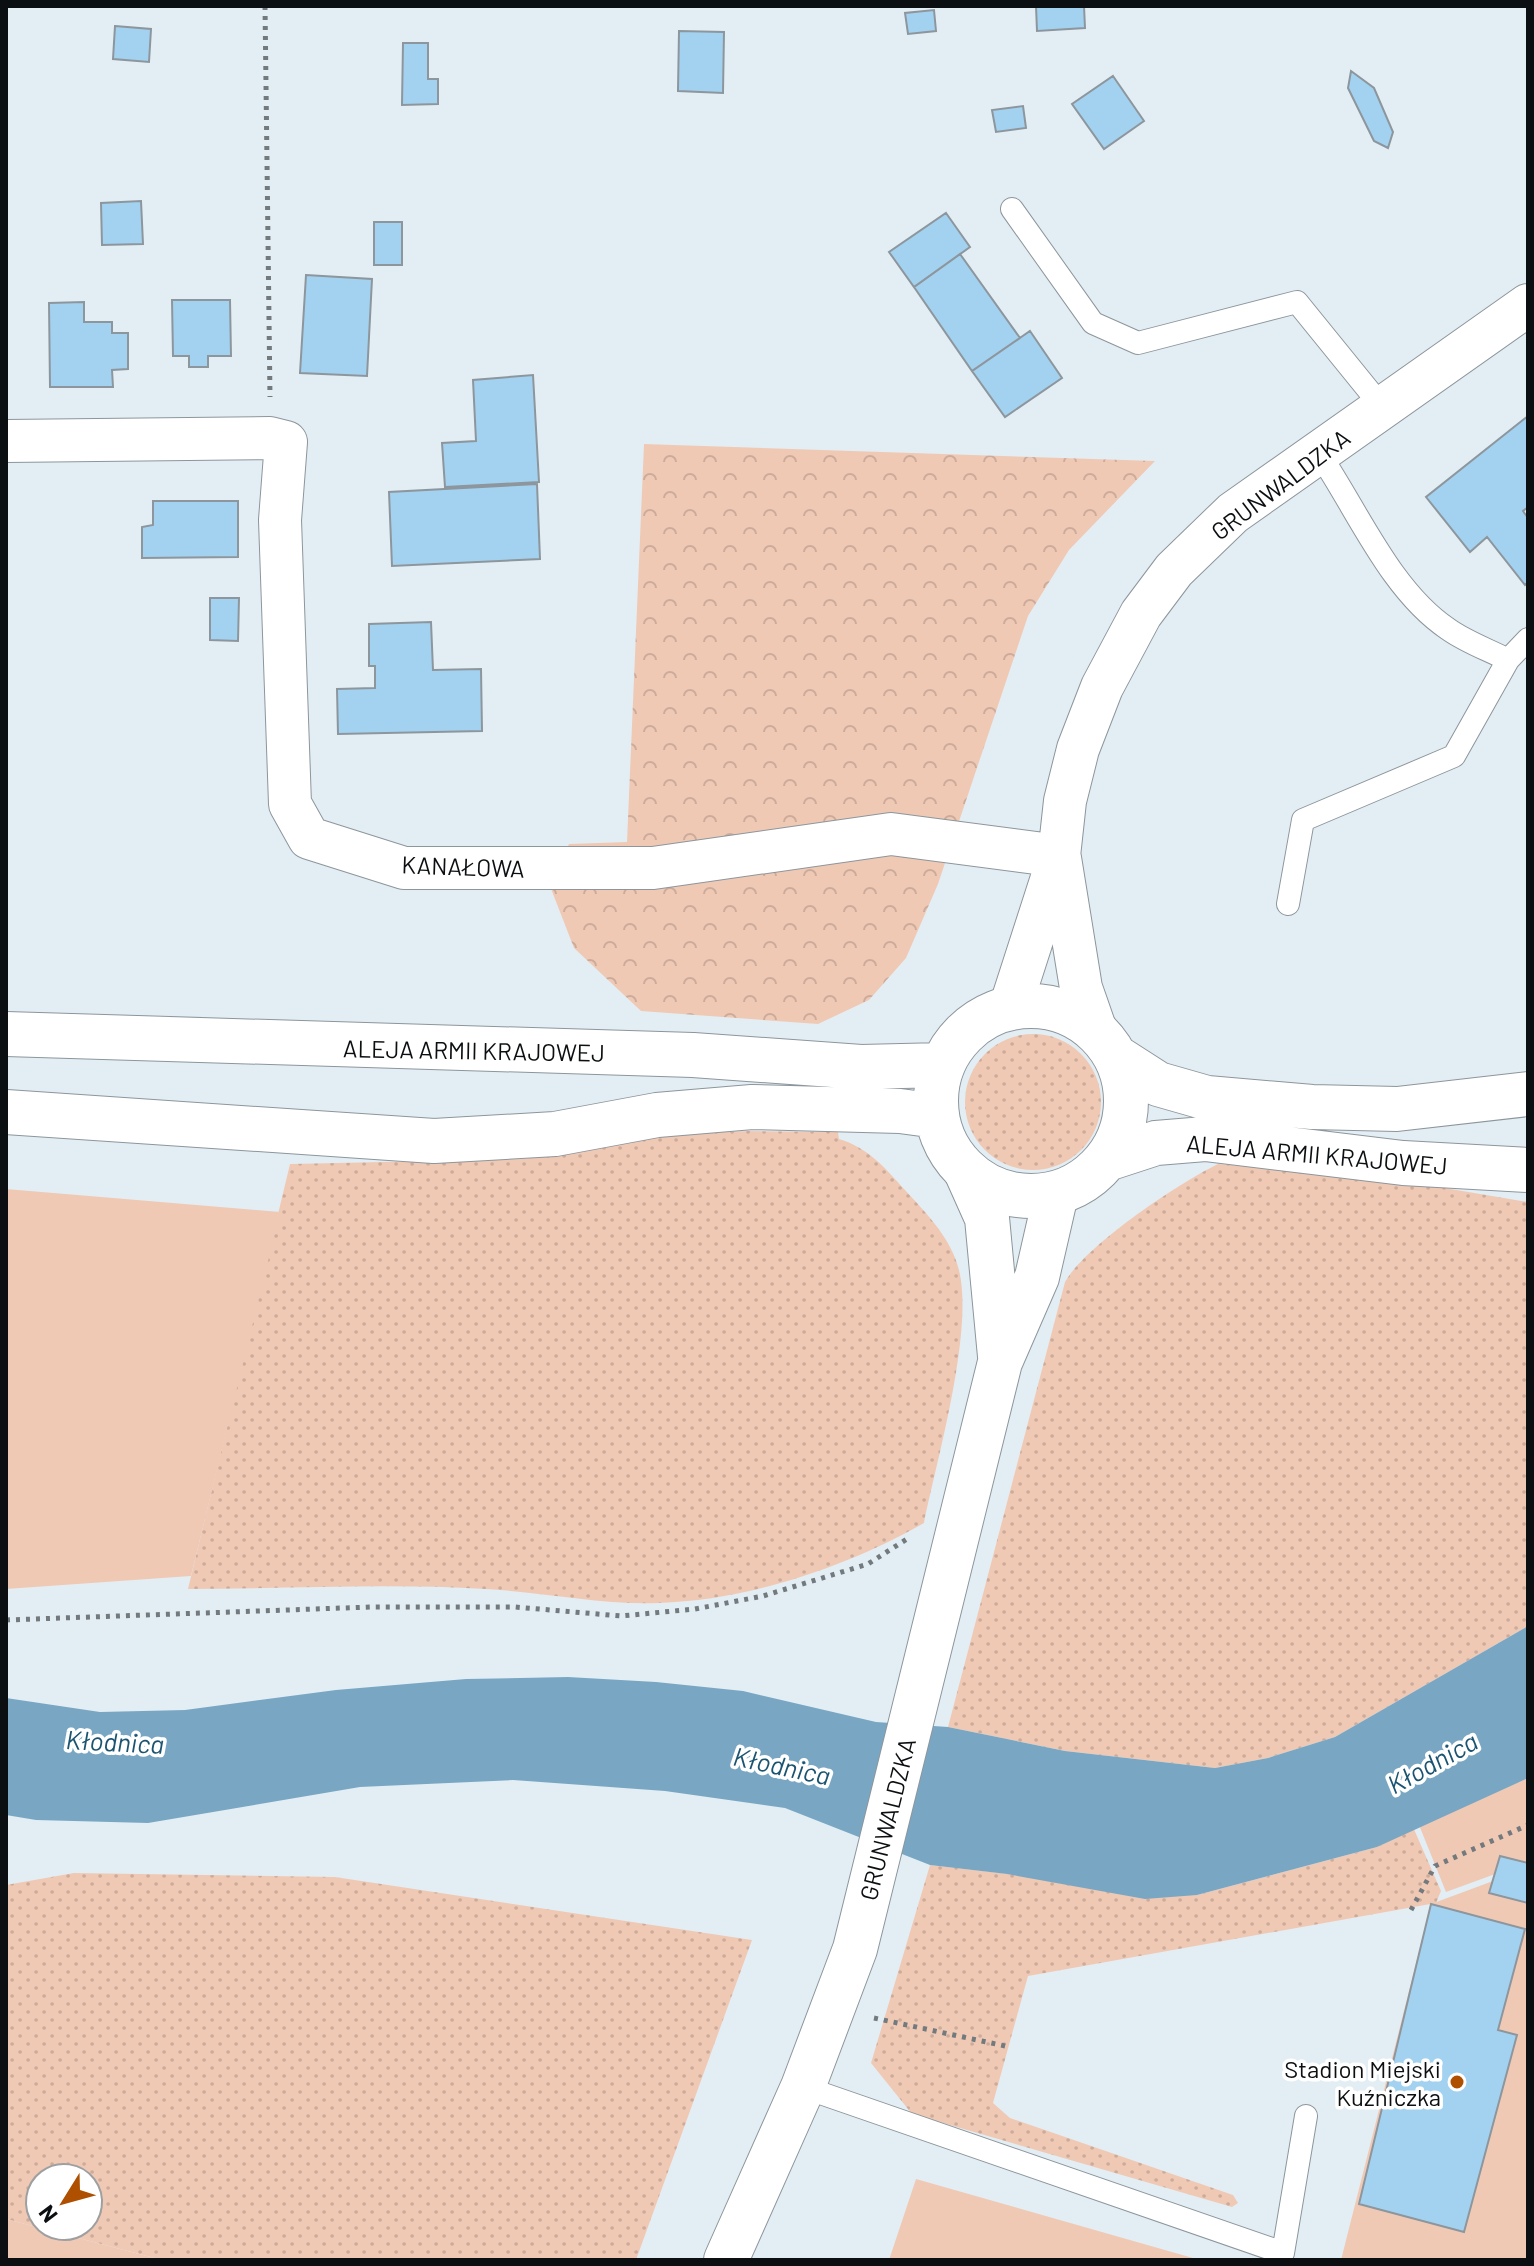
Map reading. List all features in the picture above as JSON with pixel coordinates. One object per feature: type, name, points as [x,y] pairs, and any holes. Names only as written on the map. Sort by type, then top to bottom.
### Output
[{"type":"main road","name":"ALEJA ARMII KRAJOWEJ","points":[[1106,1044],[1126,1088],[1127,1110],[1122,1131],[1107,1159],[1085,1180],[1056,1194],[1024,1196],[993,1189],[966,1171],[947,1146],[937,1116],[936,1091],[943,1065],[958,1039],[981,1019],[1010,1008],[1039,1006],[1068,1013],[1158,1084],[1207,1098],[1312,1107],[1397,1109],[1528,1094]]},
{"type":"main road","name":"ALEJA ARMII KRAJOWEJ","points":[[6,1034],[693,1055],[861,1067],[943,1065]]},
{"type":"main road","points":[[6,1112],[434,1141],[555,1134],[657,1115],[752,1107],[900,1111],[937,1116]]},
{"type":"main road","name":"ALEJA ARMII KRAJOWEJ","points":[[1107,1159],[1156,1143],[1205,1139],[1403,1163],[1528,1170]]},
{"type":"main road","name":"GRUNWALDZKA","points":[[966,1171],[987,1218],[1000,1362]]},
{"type":"main road","name":"GRUNWALDZKA","points":[[726,2260],[803,2087],[855,1949],[922,1672],[965,1517],[1000,1362],[1037,1277],[1056,1194]]},
{"type":"street","name":"GRUNWALDZKA","points":[[1010,1008],[1059,856],[1065,801],[1078,749],[1102,687],[1141,614],[1174,570],[1233,513],[1528,305]]},
{"type":"street","points":[[6,441],[270,438]]},
{"type":"street","name":"KANAŁOWA","points":[[270,438],[286,442],[280,520],[290,804],[309,838],[404,868],[653,868],[891,834],[1059,856]]},
{"type":"street","name":"GRUNWALDZKA","points":[[1059,856],[1081,988],[1106,1044]]},
{"type":"lane","points":[[1012,209],[1093,323],[1138,343],[1297,302],[1383,408]]},
{"type":"lane","points":[[1318,452],[1347,493],[1368,537],[1415,601],[1448,630],[1508,660]]},
{"type":"lane","points":[[1288,904],[1303,820],[1454,756],[1508,660],[1528,639]]},
{"type":"lane","points":[[803,2087],[1283,2253],[1306,2116]]},
{"type":"path","points":[[265,6],[270,438]]},
{"type":"path","points":[[6,1620],[371,1607],[515,1607],[621,1616],[695,1609],[823,1580],[868,1564],[936,1519],[958,1513],[965,1517]]},
{"type":"path","points":[[1411,1910],[1435,1866],[1528,1825]]},
{"type":"path","points":[[834,2009],[1010,2047]]},
{"type":"green space","points":[[644,444],[1155,461],[1069,550],[1028,616],[938,884],[906,958],[869,1000],[818,1024],[641,1011],[574,948],[548,881],[569,844],[627,842]]},
{"type":"green space","points":[[1033,1034],[1059,1040],[1081,1054],[1095,1076],[1101,1102],[1095,1128],[1081,1150],[1059,1164],[1033,1170],[1007,1164],[985,1150],[971,1128],[965,1102],[971,1076],[985,1054],[1007,1040]]},
{"type":"green space","points":[[838,1132],[839,1139],[876,1160],[922,1208],[955,1258],[962,1296],[962,1326],[952,1396],[924,1523],[830,1567],[762,1588],[693,1601],[616,1602],[448,1587],[188,1589],[290,1164],[524,1159],[671,1134]]},
{"type":"green space","points":[[1218,1164],[1368,1175],[1528,1202],[1528,1626],[1335,1737],[1268,1758],[1215,1768],[1065,1751],[948,1727],[1065,1282],[1076,1267],[1112,1233],[1181,1185]]},
{"type":"green space","points":[[6,1189],[280,1212],[191,1576],[6,1589]]},
{"type":"green space","points":[[1528,1778],[1528,1862],[1446,1892],[1419,1825]]},
{"type":"green space","points":[[1413,1827],[1441,1891],[1436,1903],[1028,1976],[993,2103],[1010,2118],[1233,2195],[1238,2203],[1232,2207],[912,2114],[871,2063],[930,1865],[1197,1895],[1377,1847]]},
{"type":"green space","name":"Stadion Miejski Kuźniczka","points":[[1528,1868],[1528,2260],[1341,2260],[1431,1904]]},
{"type":"green space","points":[[74,1873],[335,1877],[752,1940],[636,2260],[162,2260],[94,2242],[104,2242],[104,2162],[24,2162],[24,2224],[6,2219],[6,1885]]},
{"type":"green space","points":[[916,2179],[1200,2260],[889,2260]]},
{"type":"green space","points":[[6,2219],[24,2224],[24,2242],[94,2242],[162,2260],[6,2260]]},
{"type":"water","name":"Kłodnica","points":[[1528,1626],[1528,1778],[1377,1847],[1197,1895],[1145,1899],[1007,1874],[930,1865],[785,1808],[665,1791],[513,1780],[360,1787],[148,1823],[36,1820],[6,1815],[6,1698],[100,1712],[185,1710],[336,1690],[466,1679],[568,1677],[656,1682],[743,1691],[876,1722],[948,1727],[1065,1751],[1215,1768],[1268,1758],[1335,1737]]},
{"type":"building","points":[[1036,6],[1084,6],[1085,28],[1037,31]]},
{"type":"building","points":[[934,10],[936,31],[908,34],[905,13]]},
{"type":"building","points":[[115,26],[151,29],[149,62],[113,59]]},
{"type":"building","points":[[679,31],[724,32],[723,93],[678,91]]},
{"type":"building","points":[[403,43],[428,43],[428,79],[438,79],[438,104],[402,105]]},
{"type":"building","points":[[1351,71],[1374,88],[1393,132],[1388,148],[1374,141],[1348,88]]},
{"type":"building","points":[[1113,76],[1144,121],[1104,149],[1072,104]]},
{"type":"building","points":[[1023,106],[1026,128],[996,132],[992,110]]},
{"type":"building","points":[[141,201],[143,244],[102,245],[101,203]]},
{"type":"building","points":[[946,213],[970,247],[914,287],[889,252]]},
{"type":"building","points":[[374,222],[402,222],[402,265],[374,265]]},
{"type":"building","points":[[960,254],[1020,338],[972,371],[914,287]]},
{"type":"building","points":[[306,275],[372,279],[367,376],[300,373]]},
{"type":"building","points":[[172,300],[230,300],[231,356],[208,356],[208,367],[189,367],[189,356],[173,356]]},
{"type":"building","points":[[84,302],[84,322],[112,322],[112,333],[128,333],[128,369],[112,370],[113,387],[50,387],[49,303]]},
{"type":"building","points":[[1030,331],[1062,378],[1005,417],[972,371]]},
{"type":"building","points":[[533,375],[539,482],[445,487],[442,443],[476,441],[473,380]]},
{"type":"building","points":[[1528,416],[1528,507],[1523,511],[1528,518],[1528,582],[1525,585],[1487,537],[1470,552],[1426,497]]},
{"type":"building","points":[[537,484],[540,559],[392,566],[389,492]]},
{"type":"building","points":[[153,501],[238,501],[238,557],[142,558],[142,527],[153,525]]},
{"type":"building","points":[[210,598],[239,598],[238,641],[210,640]]},
{"type":"building","points":[[431,622],[433,670],[481,669],[482,731],[338,734],[337,689],[375,688],[375,666],[369,666],[369,624]]},
{"type":"building","points":[[1500,1856],[1528,1863],[1528,1903],[1489,1893]]},
{"type":"building","name":"Stadion Miejski Kuźniczka","points":[[1431,1904],[1525,1929],[1498,2030],[1517,2035],[1464,2232],[1359,2204]]},
{"type":"place","name":"Stadion Miejski Kuźniczka","points":[[1457,2082]]}]
